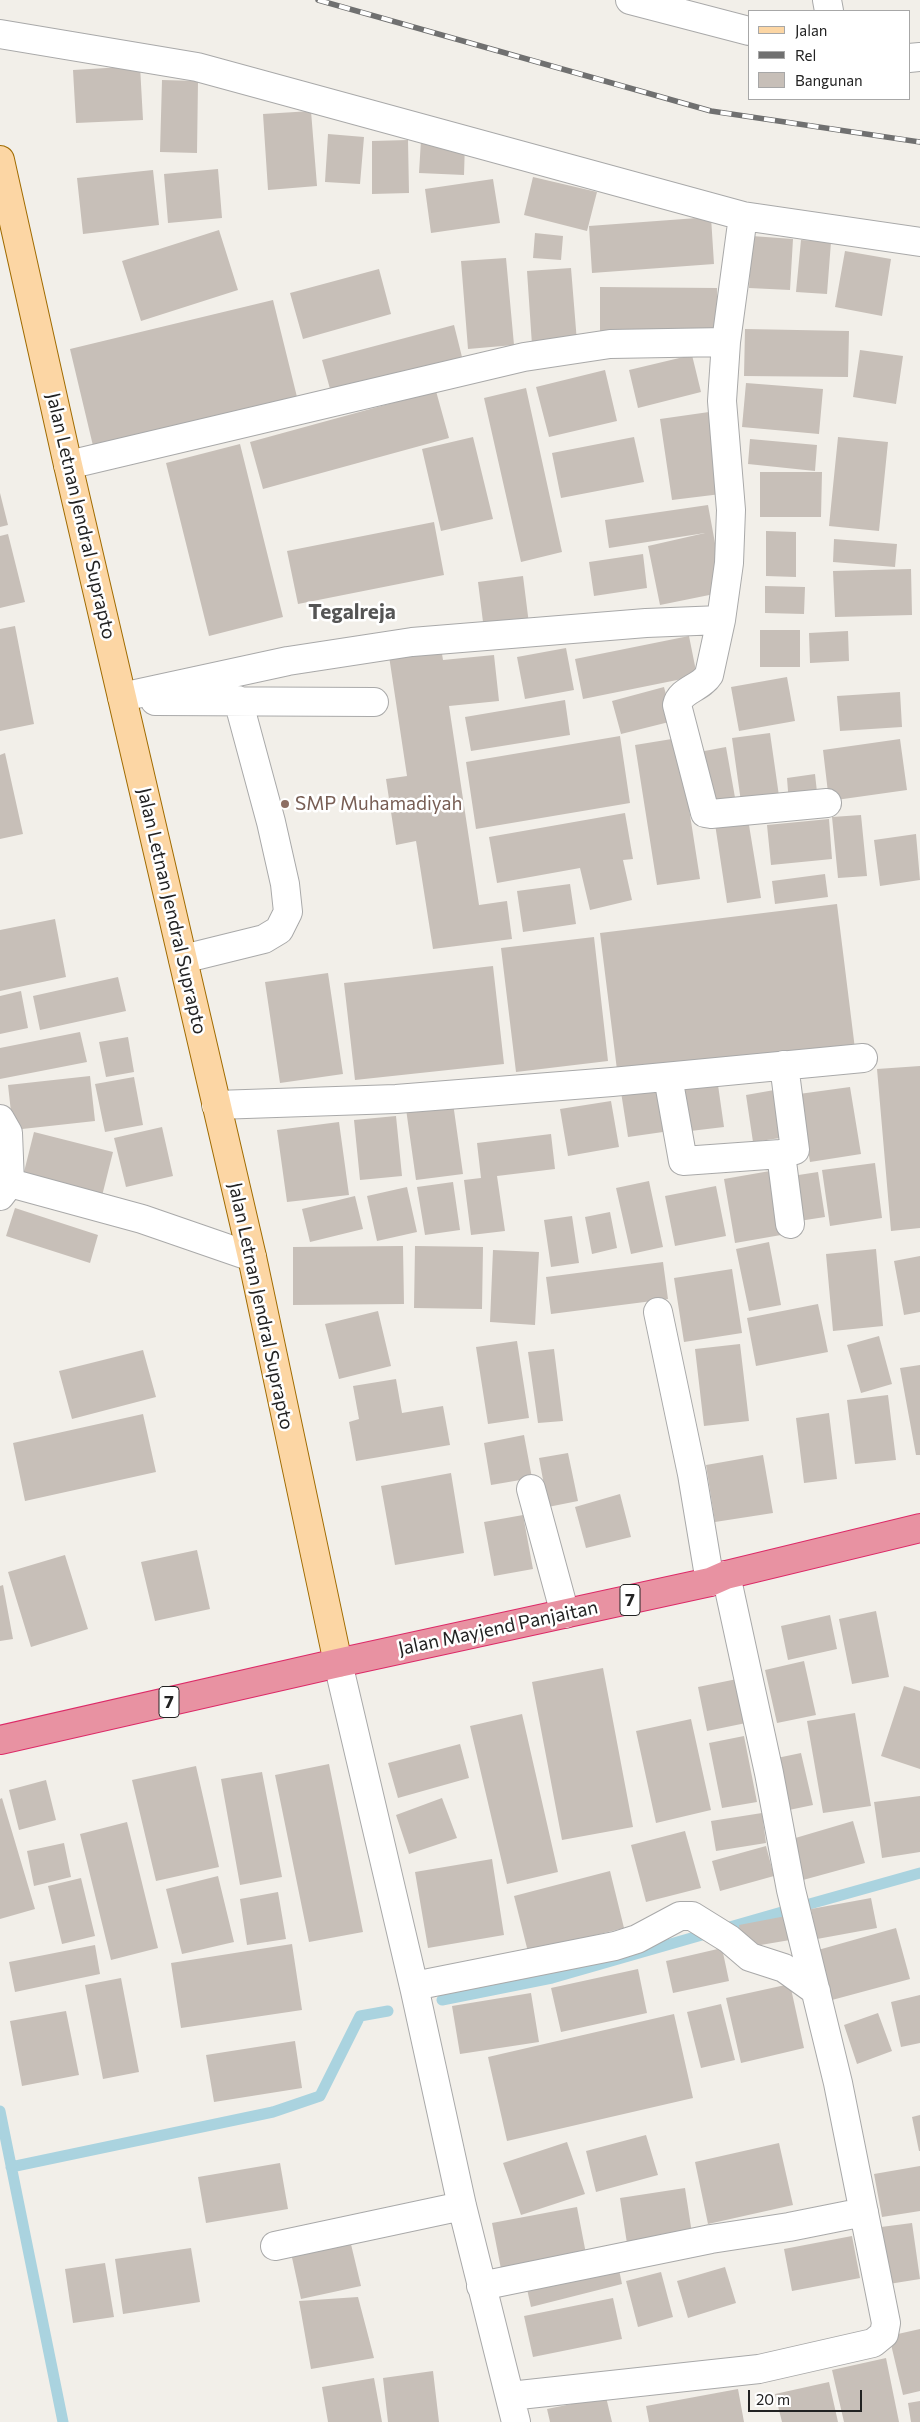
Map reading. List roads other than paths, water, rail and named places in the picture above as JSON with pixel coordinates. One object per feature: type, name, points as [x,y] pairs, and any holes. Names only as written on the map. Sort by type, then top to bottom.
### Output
[{"type":"highway","name":"Jalan Mayjend Panjaitan","points":[[338,1663],[565,1614],[920,1528]]},
{"type":"highway","name":"7","points":[[0,1740],[338,1663]]},
{"type":"main road","name":"Jalan Letnan Jendral Suprapto","points":[[0,160],[68,465],[252,1257],[338,1663]]},
{"type":"street","points":[[630,0],[748,31]]},
{"type":"street","points":[[0,34],[197,67],[743,216],[920,242]]},
{"type":"street","points":[[743,216],[726,342],[722,401],[731,510],[729,563],[721,620],[709,675],[704,683],[681,696],[677,705],[705,813],[827,803]]},
{"type":"street","points":[[68,465],[524,357],[610,344],[726,342]]},
{"type":"street","points":[[123,699],[288,661],[412,642],[721,620]]},
{"type":"street","points":[[123,699],[374,702]]},
{"type":"street","points":[[183,959],[264,939],[279,930],[288,912],[286,884],[238,700]]},
{"type":"street","points":[[216,1105],[290,1101],[396,1099],[864,1058]]},
{"type":"street","points":[[668,1076],[683,1161],[781,1154],[794,1150],[784,1065]]},
{"type":"street","points":[[0,1118],[8,1133],[5,1190],[142,1219],[252,1257]]},
{"type":"street","points":[[781,1154],[790,1224]]},
{"type":"street","points":[[510,2396],[758,2369],[873,2343],[884,2334],[886,2323],[838,2083],[791,1890],[769,1773],[692,1474],[658,1312]]},
{"type":"street","points":[[531,1489],[565,1614]]},
{"type":"street","points":[[338,1663],[414,1986],[462,2206],[516,2422]]},
{"type":"street","points":[[414,1986],[615,1946],[637,1939],[680,1916],[692,1916],[718,1932],[750,1957],[784,1968],[816,1991]]},
{"type":"street","points":[[275,2246],[462,2206]]},
{"type":"street","points":[[481,2286],[711,2239],[789,2227],[864,2212]]},
{"type":"waterway","points":[[806,1905],[920,1873]]},
{"type":"waterway","points":[[442,2000],[552,1978],[782,1912]]},
{"type":"waterway","points":[[11,2167],[273,2112],[320,2096],[360,2016],[388,2011]]},
{"type":"waterway","points":[[0,2111],[63,2422]]},
{"type":"railway","points":[[318,0],[711,111],[920,142]]},
{"type":"place","name":"SMP Muhamadiyah","points":[[285,804]]},
{"type":"district","name":"Tegalreja","points":[[352,612]]}]
